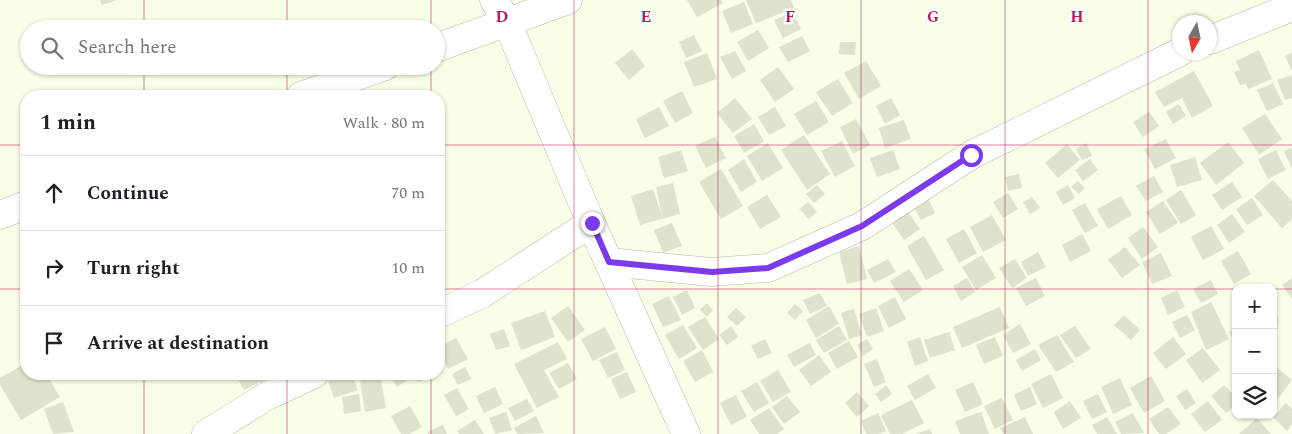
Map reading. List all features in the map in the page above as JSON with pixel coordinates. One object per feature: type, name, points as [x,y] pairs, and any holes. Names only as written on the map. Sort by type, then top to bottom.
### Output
[{"type":"street","points":[[445,43],[500,11],[568,0]]},
{"type":"street","points":[[1217,37],[1292,7]]},
{"type":"street","points":[[500,11],[686,434]]},
{"type":"street","points":[[609,262],[712,272],[768,268],[862,226],[971,155],[1172,56]]},
{"type":"street","points":[[318,90],[360,75]]},
{"type":"street","points":[[0,215],[20,207]]},
{"type":"street","points":[[445,311],[483,294],[592,223]]},
{"type":"street","points":[[206,434],[267,396],[301,380]]},
{"type":"building","points":[[100,0],[117,0],[102,5]]},
{"type":"building","points":[[687,0],[721,0],[723,3],[697,17]]},
{"type":"building","points":[[746,0],[791,0],[794,8],[756,23]]},
{"type":"building","points":[[744,2],[753,24],[731,33],[722,11]]},
{"type":"building","points":[[793,12],[801,29],[783,38],[774,20]]},
{"type":"building","points":[[758,30],[769,48],[748,61],[737,42]]},
{"type":"building","points":[[694,35],[702,51],[686,58],[679,42]]},
{"type":"building","points":[[802,36],[810,51],[788,62],[779,47]]},
{"type":"building","points":[[840,42],[856,42],[855,55],[839,54]]},
{"type":"building","points":[[632,49],[645,66],[629,80],[615,63]]},
{"type":"building","points":[[1259,50],[1272,79],[1248,89],[1246,84],[1240,85],[1234,72],[1240,70],[1236,61]]},
{"type":"building","points":[[735,51],[746,71],[732,79],[720,57]]},
{"type":"building","points":[[1292,52],[1292,71],[1285,56]]},
{"type":"building","points":[[707,53],[717,79],[694,87],[684,62]]},
{"type":"building","points":[[866,61],[881,86],[859,99],[844,73]]},
{"type":"building","points":[[778,67],[794,89],[775,102],[760,80]]},
{"type":"building","points":[[1194,71],[1213,106],[1192,118],[1182,98],[1164,107],[1155,92]]},
{"type":"building","points":[[1292,75],[1292,98],[1285,100],[1277,80]]},
{"type":"building","points":[[838,79],[853,103],[832,116],[816,92]]},
{"type":"building","points":[[1273,83],[1283,104],[1267,111],[1257,90]]},
{"type":"building","points":[[682,91],[693,113],[675,123],[663,101]]},
{"type":"building","points":[[735,98],[752,119],[733,133],[717,113]]},
{"type":"building","points":[[891,98],[900,115],[885,124],[876,106]]},
{"type":"building","points":[[816,101],[829,122],[807,135],[794,114]]},
{"type":"building","points":[[1179,104],[1186,116],[1173,124],[1166,112]]},
{"type":"building","points":[[659,107],[669,126],[645,138],[636,119]]},
{"type":"building","points":[[775,107],[786,126],[769,135],[758,117]]},
{"type":"building","points":[[1149,112],[1159,126],[1143,137],[1133,122]]},
{"type":"building","points":[[1265,114],[1282,139],[1259,155],[1242,128]]},
{"type":"building","points":[[856,119],[870,145],[853,154],[840,127]]},
{"type":"building","points":[[904,120],[911,139],[885,148],[879,128]]},
{"type":"building","points":[[754,124],[764,141],[744,153],[734,136]]},
{"type":"building","points":[[804,135],[830,174],[807,190],[781,150]]},
{"type":"building","points":[[715,137],[726,158],[706,168],[695,146]]},
{"type":"building","points":[[1166,139],[1176,158],[1155,169],[1144,149]]},
{"type":"building","points":[[842,141],[855,166],[835,177],[821,151]]},
{"type":"building","points":[[1228,142],[1244,163],[1216,185],[1200,163]]},
{"type":"building","points":[[768,143],[783,168],[762,181],[747,156]]},
{"type":"building","points":[[1086,143],[1092,156],[1082,160],[1076,149]]},
{"type":"building","points":[[1067,144],[1080,160],[1058,178],[1045,163]]},
{"type":"building","points":[[1292,148],[1292,169],[1284,151]]},
{"type":"building","points":[[681,150],[688,171],[664,178],[658,157]]},
{"type":"building","points":[[893,150],[900,169],[877,177],[870,158]]},
{"type":"building","points":[[1276,150],[1286,170],[1268,179],[1258,159]]},
{"type":"building","points":[[1195,157],[1202,180],[1177,187],[1170,165]]},
{"type":"building","points":[[744,159],[757,182],[741,192],[728,170]]},
{"type":"building","points":[[1090,159],[1098,170],[1083,181],[1075,170]]},
{"type":"building","points":[[721,169],[743,206],[721,219],[699,182]]},
{"type":"building","points":[[1019,174],[1022,188],[1008,191],[1005,177]]},
{"type":"building","points":[[1154,176],[1163,192],[1146,201],[1136,186]]},
{"type":"building","points":[[1273,180],[1292,201],[1292,219],[1282,228],[1254,196]]},
{"type":"building","points":[[1078,181],[1085,188],[1079,194],[1071,187]]},
{"type":"building","points":[[1232,182],[1242,197],[1222,210],[1212,195]]},
{"type":"building","points":[[673,183],[680,214],[640,225],[631,196],[653,189],[662,216],[656,187]]},
{"type":"building","points":[[817,185],[825,194],[814,203],[806,194]]},
{"type":"building","points":[[1068,185],[1075,198],[1063,205],[1056,192]]},
{"type":"building","points":[[1181,190],[1196,215],[1181,224],[1166,200]]},
{"type":"building","points":[[1008,193],[1018,209],[1003,218],[993,202]]},
{"type":"building","points":[[767,195],[781,217],[760,229],[747,207]]},
{"type":"building","points":[[1121,196],[1132,215],[1108,229],[1097,209]]},
{"type":"building","points":[[1032,197],[1040,208],[1030,214],[1023,202]]},
{"type":"building","points":[[928,198],[935,213],[921,220],[913,206]]},
{"type":"building","points":[[1252,198],[1263,215],[1247,225],[1236,209]]},
{"type":"building","points":[[1163,201],[1178,223],[1160,234],[1146,212]]},
{"type":"building","points":[[808,202],[817,212],[809,219],[799,209]]},
{"type":"building","points":[[1085,203],[1098,226],[1085,233],[1072,210]]},
{"type":"building","points":[[906,209],[920,229],[904,240],[890,220]]},
{"type":"building","points":[[1232,214],[1245,232],[1229,243],[1217,225]]},
{"type":"building","points":[[992,215],[1006,240],[983,252],[970,227]]},
{"type":"building","points":[[672,223],[682,246],[663,253],[654,230]]},
{"type":"building","points":[[1211,226],[1224,249],[1203,260],[1191,237]]},
{"type":"building","points":[[1143,227],[1158,247],[1142,259],[1128,238]]},
{"type":"building","points":[[964,229],[977,253],[959,263],[946,239]]},
{"type":"building","points":[[1082,234],[1091,251],[1070,262],[1062,245]]},
{"type":"building","points":[[924,236],[944,270],[926,280],[907,246]]},
{"type":"building","points":[[859,246],[867,279],[847,284],[839,252]]},
{"type":"building","points":[[1125,247],[1140,265],[1122,278],[1108,260]]},
{"type":"building","points":[[1238,251],[1251,274],[1234,284],[1221,261]]},
{"type":"building","points":[[1038,252],[1046,267],[1028,276],[1021,262]]},
{"type":"building","points":[[1161,253],[1172,276],[1152,284],[1142,262]]},
{"type":"building","points":[[982,255],[996,278],[976,290],[962,267]]},
{"type":"building","points":[[888,259],[896,272],[874,283],[867,270]]},
{"type":"building","points":[[1015,259],[1027,278],[1012,288],[999,268]]},
{"type":"building","points":[[909,269],[923,290],[904,302],[890,281]]},
{"type":"building","points":[[967,278],[975,292],[961,301],[953,286]]},
{"type":"building","points":[[1036,278],[1045,296],[1026,306],[1016,288]]},
{"type":"building","points":[[1292,278],[1292,299],[1282,285]]},
{"type":"building","points":[[1211,280],[1218,294],[1201,303],[1193,289]]},
{"type":"building","points":[[687,290],[695,308],[682,315],[673,297]]},
{"type":"building","points":[[1177,290],[1185,307],[1168,315],[1161,298]]},
{"type":"building","points":[[820,293],[827,306],[810,314],[803,300]]},
{"type":"building","points":[[669,296],[681,320],[663,327],[652,304]]},
{"type":"building","points":[[895,297],[906,319],[889,328],[878,306]]},
{"type":"building","points":[[1211,302],[1229,339],[1206,350],[1191,312]]},
{"type":"building","points":[[707,303],[713,310],[707,317],[700,310]]},
{"type":"building","points":[[795,304],[803,311],[795,320],[787,313]]},
{"type":"building","points":[[568,306],[585,330],[568,342],[551,318]]},
{"type":"building","points":[[829,306],[839,324],[816,338],[806,320]]},
{"type":"building","points":[[1000,307],[1009,328],[962,348],[953,327]]},
{"type":"building","points":[[736,308],[746,317],[737,326],[727,317]]},
{"type":"building","points":[[876,308],[884,331],[867,337],[859,314]]},
{"type":"building","points":[[854,309],[862,335],[849,339],[841,313]]},
{"type":"building","points":[[545,311],[555,337],[521,350],[511,323]]},
{"type":"building","points":[[1124,315],[1140,330],[1131,340],[1114,325]]},
{"type":"building","points":[[1187,315],[1195,330],[1180,338],[1172,322]]},
{"type":"building","points":[[705,317],[719,339],[703,350],[688,327]]},
{"type":"building","points":[[1020,324],[1031,344],[1013,353],[1003,335]]},
{"type":"building","points":[[683,325],[697,348],[679,359],[665,335]]},
{"type":"building","points":[[731,326],[738,337],[727,345],[719,335]]},
{"type":"building","points":[[839,326],[847,340],[824,353],[816,340]]},
{"type":"building","points":[[1075,326],[1091,349],[1076,358],[1060,335]]},
{"type":"building","points":[[605,327],[616,349],[593,361],[581,339]]},
{"type":"building","points":[[504,329],[510,346],[496,350],[490,334]]},
{"type":"building","points":[[949,332],[955,350],[930,358],[924,340]]},
{"type":"building","points":[[1057,335],[1074,362],[1056,372],[1038,345]]},
{"type":"building","points":[[920,337],[928,361],[915,366],[907,342]]},
{"type":"building","points":[[995,337],[1003,356],[984,364],[976,345]]},
{"type":"building","points":[[1173,337],[1186,354],[1166,369],[1153,353]]},
{"type":"building","points":[[456,338],[468,359],[448,369],[445,363],[445,344]]},
{"type":"building","points":[[765,339],[772,353],[758,359],[751,346]]},
{"type":"building","points":[[867,339],[873,349],[863,356],[857,345]]},
{"type":"building","points":[[849,341],[858,357],[837,369],[828,353]]},
{"type":"building","points":[[558,342],[567,359],[544,370],[559,397],[537,408],[514,364]]},
{"type":"building","points":[[810,343],[816,355],[794,367],[787,355]]},
{"type":"building","points":[[1203,348],[1220,370],[1202,383],[1186,360]]},
{"type":"building","points":[[1035,349],[1041,360],[1022,371],[1016,360]]},
{"type":"building","points":[[702,350],[713,372],[695,382],[683,361]]},
{"type":"building","points":[[617,352],[625,370],[608,378],[599,360]]},
{"type":"building","points":[[819,355],[831,372],[811,386],[799,370]]},
{"type":"building","points":[[877,359],[886,382],[874,387],[864,364]]},
{"type":"building","points":[[568,363],[577,379],[559,389],[549,373]]},
{"type":"building","points":[[20,366],[20,380],[50,380],[60,397],[21,420],[0,385],[0,378]]},
{"type":"building","points":[[465,367],[471,379],[458,385],[452,374]]},
{"type":"building","points":[[1277,368],[1292,380],[1277,400]]},
{"type":"building","points":[[778,370],[791,392],[773,402],[760,381]]},
{"type":"building","points":[[627,372],[636,392],[620,399],[611,379]]},
{"type":"building","points":[[928,374],[936,388],[915,400],[907,386]]},
{"type":"building","points":[[1051,374],[1063,398],[1043,408],[1031,384]]},
{"type":"building","points":[[1151,376],[1165,401],[1144,413],[1130,388]]},
{"type":"building","points":[[1120,378],[1132,405],[1113,414],[1101,387]]},
{"type":"building","points":[[238,380],[264,380],[244,390]]},
{"type":"building","points":[[354,380],[358,390],[334,398],[328,381]]},
{"type":"building","points":[[360,380],[381,380],[386,408],[365,412]]},
{"type":"building","points":[[393,380],[408,380],[397,387]]},
{"type":"building","points":[[757,382],[769,403],[754,412],[741,391]]},
{"type":"building","points":[[973,382],[983,404],[965,412],[955,390]]},
{"type":"building","points":[[886,385],[892,394],[881,402],[875,394]]},
{"type":"building","points":[[1224,385],[1232,393],[1232,408],[1226,413],[1211,396]]},
{"type":"building","points":[[495,387],[503,404],[484,413],[476,396]]},
{"type":"building","points":[[1030,387],[1037,404],[1021,411],[1014,395]]},
{"type":"building","points":[[457,388],[469,409],[456,416],[444,395]]},
{"type":"building","points":[[1187,389],[1196,403],[1185,410],[1176,396]]},
{"type":"building","points":[[857,392],[869,406],[857,417],[845,403]]},
{"type":"building","points":[[359,394],[361,411],[344,414],[342,397]]},
{"type":"building","points":[[1098,394],[1107,412],[1092,419],[1083,401]]},
{"type":"building","points":[[736,395],[747,417],[731,425],[720,403]]},
{"type":"building","points":[[787,396],[800,412],[784,424],[772,407]]},
{"type":"building","points":[[1002,398],[1013,420],[995,429],[984,406]]},
{"type":"building","points":[[527,399],[534,411],[515,421],[508,408]]},
{"type":"building","points":[[912,400],[924,423],[902,434],[890,434],[881,415]]},
{"type":"building","points":[[1070,401],[1081,418],[1063,429],[1054,412]]},
{"type":"building","points":[[1208,401],[1222,420],[1205,432],[1191,414]]},
{"type":"building","points":[[63,402],[74,432],[53,434],[44,409]]},
{"type":"building","points":[[1286,403],[1292,409],[1292,425],[1287,431],[1275,419],[1277,419],[1277,413]]},
{"type":"building","points":[[410,406],[422,427],[409,434],[401,434],[391,416]]},
{"type":"building","points":[[1168,407],[1181,424],[1166,434],[1159,434],[1149,419]]},
{"type":"building","points":[[769,408],[784,429],[777,434],[759,434],[750,420]]},
{"type":"building","points":[[506,412],[512,430],[495,434],[489,418]]},
{"type":"building","points":[[981,412],[989,434],[960,434],[955,421]]},
{"type":"building","points":[[878,413],[886,431],[879,434],[866,434],[861,421]]},
{"type":"building","points":[[1133,413],[1144,433],[1121,434],[1115,422]]},
{"type":"building","points":[[536,416],[544,433],[517,434],[514,428]]},
{"type":"building","points":[[1025,417],[1033,434],[1003,434],[1000,428]]},
{"type":"building","points":[[1107,417],[1117,434],[1097,434],[1092,425]]},
{"type":"building","points":[[1258,419],[1271,434],[1239,434]]},
{"type":"building","points":[[475,420],[484,434],[459,434],[457,431]]},
{"type":"building","points":[[443,425],[447,434],[428,434],[427,432]]},
{"type":"building","points":[[930,429],[932,434],[915,434]]},
{"type":"route","points":[[592,223],[609,262],[712,272],[768,268],[862,226],[971,155]]}]
